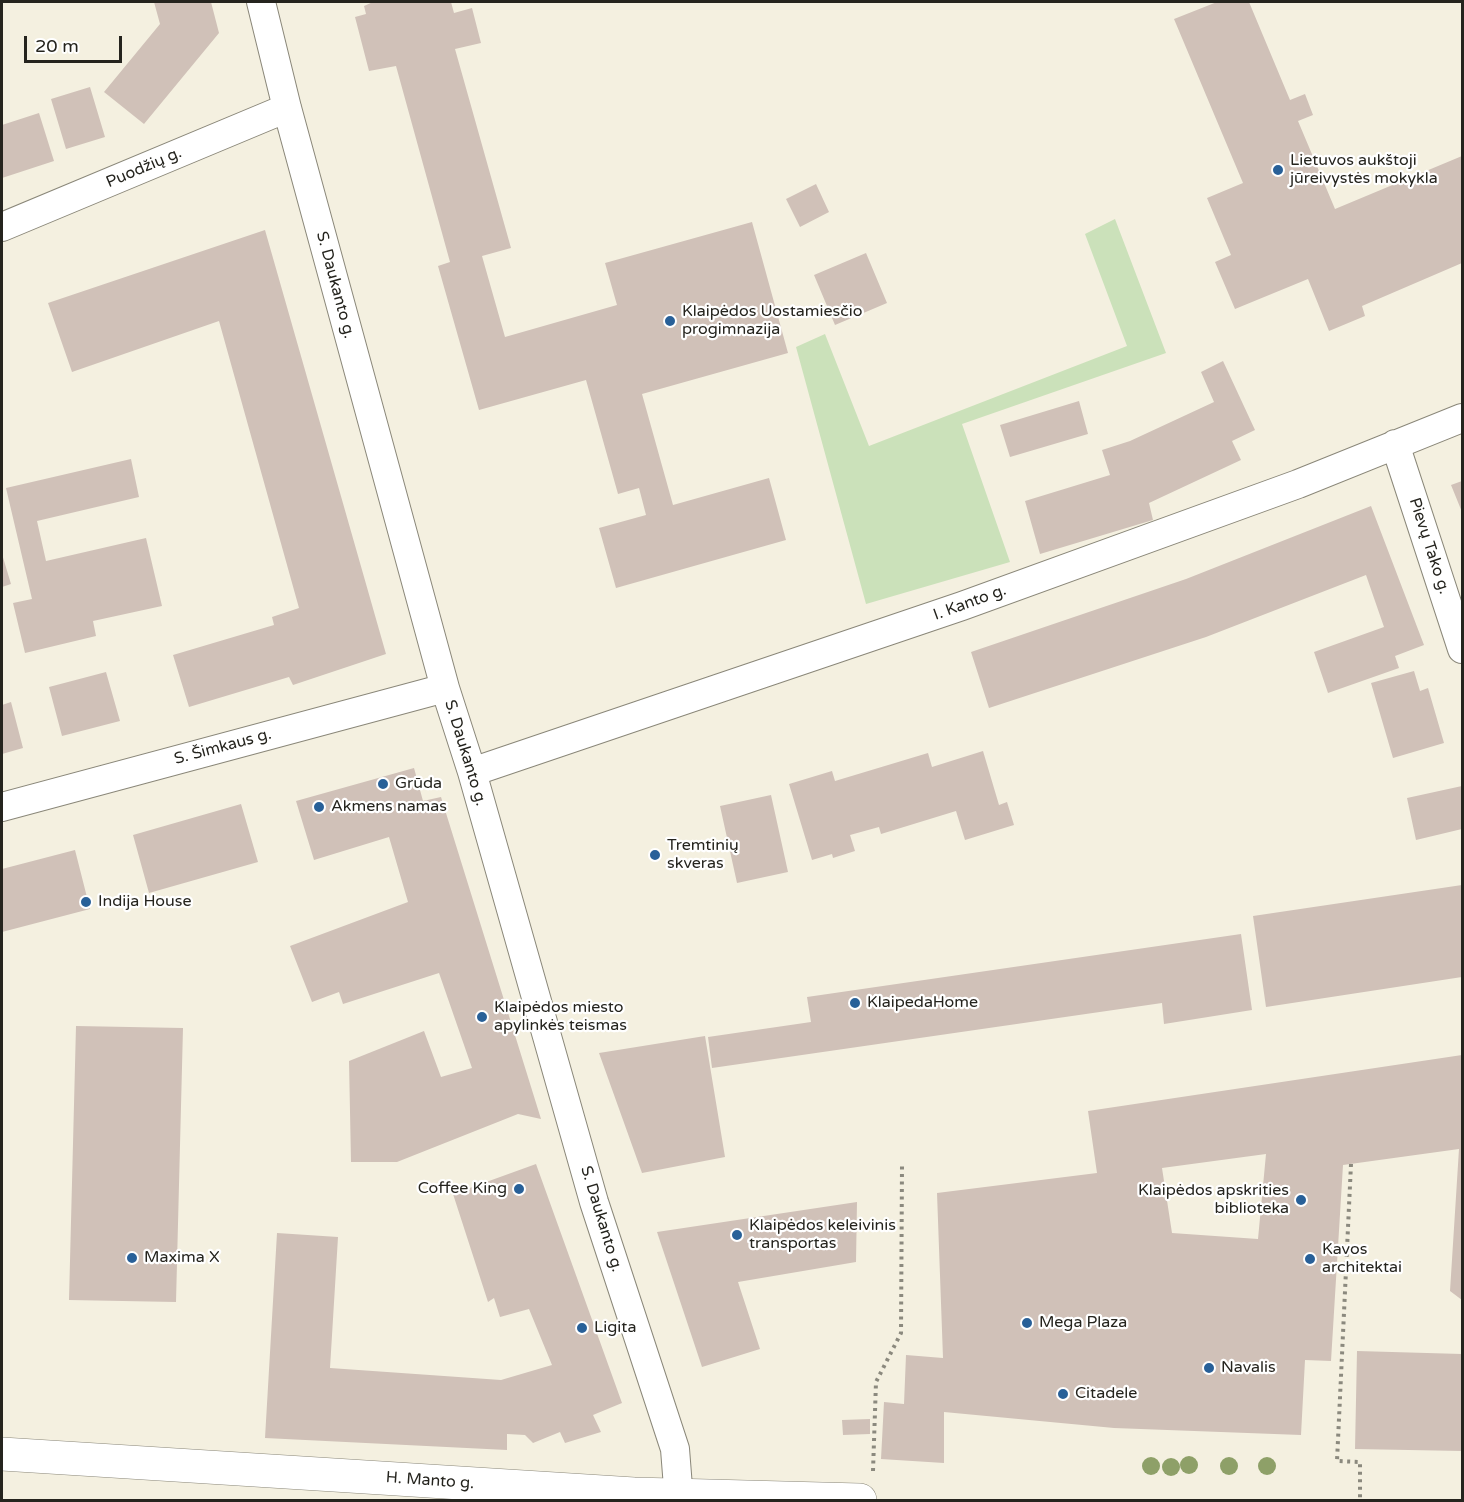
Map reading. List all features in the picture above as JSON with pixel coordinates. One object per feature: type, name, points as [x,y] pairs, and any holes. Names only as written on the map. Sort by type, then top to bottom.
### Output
[{"type":"main road","name":"H. Manto g.","points":[[2,1454],[679,1498],[866,1489]]},
{"type":"street","name":"S. Daukanto g.","points":[[261,2],[287,108],[445,688],[472,772],[594,1202],[675,1449],[679,1498]]},
{"type":"street","name":"Puodžių g.","points":[[2,227],[287,108]]},
{"type":"street","name":"I. Kanto g.","points":[[472,772],[962,606],[1298,484],[1462,418]]},
{"type":"street","name":"Pievų Tako g.","points":[[1395,444],[1462,649]]},
{"type":"street","name":"S. Šimkaus g.","points":[[2,807],[445,688]]},
{"type":"path","points":[[1351,1164],[1337,1461],[1360,1462],[1360,1500]]},
{"type":"path","points":[[866,1489],[876,1382],[901,1333],[902,1166]]},
{"type":"green space","points":[[1115,219],[1166,353],[962,424],[1010,562],[866,604],[796,347],[825,334],[869,446],[1127,346],[1085,234]]},
{"type":"building","points":[[154,2],[211,2],[219,33],[144,124],[104,92],[160,24]]},
{"type":"building","name":"Klaipėdos Uostamiesčio progimnazija","points":[[373,2],[451,2],[454,13],[472,8],[481,43],[455,49],[511,248],[482,256],[505,337],[617,305],[605,263],[752,222],[788,353],[642,394],[673,505],[769,478],[786,540],[616,588],[599,528],[646,515],[639,488],[618,494],[586,380],[479,410],[438,266],[450,262],[396,66],[369,71],[355,17],[366,14],[364,6]]},
{"type":"building","name":"Lietuvos aukštoji jūreivystės mokykla","points":[[1217,2],[1249,2],[1290,100],[1305,94],[1313,115],[1298,121],[1335,209],[1462,156],[1462,263],[1362,306],[1365,316],[1329,331],[1308,279],[1235,309],[1215,262],[1231,255],[1207,198],[1243,183],[1174,19]]},
{"type":"building","points":[[90,87],[105,137],[66,149],[51,99]]},
{"type":"building","points":[[39,113],[54,161],[2,178],[2,125]]},
{"type":"building","points":[[816,184],[829,212],[800,227],[786,199]]},
{"type":"building","points":[[265,230],[386,654],[293,685],[289,677],[189,707],[173,655],[274,625],[272,617],[299,608],[219,321],[72,372],[48,303]]},
{"type":"building","points":[[866,253],[887,303],[835,325],[814,275]]},
{"type":"building","points":[[1223,361],[1255,430],[1232,441],[1241,460],[1149,503],[1153,520],[1040,554],[1025,501],[1110,475],[1102,450],[1130,441],[1214,402],[1201,372]]},
{"type":"building","points":[[1079,401],[1088,434],[1010,457],[1000,425]]},
{"type":"building","points":[[131,459],[139,497],[37,521],[46,561],[146,538],[162,606],[93,621],[96,636],[25,653],[13,603],[32,599],[6,488]]},
{"type":"building","points":[[1462,481],[1462,512],[1451,485]]},
{"type":"building","points":[[1371,506],[1424,645],[1395,656],[1399,668],[1328,693],[1314,652],[1384,627],[1366,575],[1206,637],[989,708],[971,652],[1186,579]]},
{"type":"building","points":[[2,554],[11,584],[2,587]]},
{"type":"building","points":[[1414,671],[1420,691],[1428,688],[1444,743],[1393,758],[1371,683]]},
{"type":"building","points":[[106,672],[120,721],[62,736],[49,687]]},
{"type":"building","points":[[11,702],[23,748],[2,754],[2,705]]},
{"type":"building","points":[[983,751],[999,805],[1007,802],[1014,825],[965,840],[956,811],[881,834],[879,827],[850,835],[855,851],[833,858],[832,854],[812,860],[789,784],[832,771],[835,781],[928,753],[932,767]]},
{"type":"building","name":"Klaipėdos miesto apylinkės teismas","points":[[414,768],[423,801],[441,797],[541,1119],[518,1114],[397,1162],[351,1162],[349,1061],[424,1031],[441,1077],[472,1068],[439,973],[343,1004],[339,992],[312,1002],[290,946],[408,902],[389,837],[314,860],[296,801]]},
{"type":"building","points":[[1462,786],[1462,829],[1416,840],[1407,798]]},
{"type":"building","points":[[771,795],[788,872],[737,883],[720,806]]},
{"type":"building","points":[[241,804],[258,862],[149,893],[133,835]]},
{"type":"building","points":[[75,850],[90,909],[2,932],[2,869]]},
{"type":"building","points":[[1462,885],[1462,977],[1266,1007],[1253,916]]},
{"type":"building","points":[[1241,934],[1252,1010],[1164,1024],[1162,1003],[712,1068],[708,1037],[811,1022],[807,997]]},
{"type":"building","points":[[76,1026],[183,1028],[176,1302],[69,1300]]},
{"type":"building","points":[[705,1036],[725,1157],[642,1173],[599,1053]]},
{"type":"building","points":[[1462,1055],[1462,1300],[1450,1291],[1459,1149],[1343,1165],[1331,1361],[1305,1360],[1301,1435],[1114,1428],[944,1412],[944,1463],[881,1459],[884,1402],[904,1404],[906,1355],[943,1358],[937,1193],[1097,1173],[1088,1111]],"holes":[[[1266,1154],[1258,1239],[1172,1233],[1162,1168]]]},
{"type":"building","points":[[536,1164],[622,1403],[593,1415],[601,1432],[565,1443],[560,1432],[533,1443],[525,1435],[507,1434],[507,1450],[265,1438],[277,1233],[338,1237],[330,1368],[501,1380],[552,1365],[529,1309],[500,1317],[494,1298],[488,1302],[453,1194]]},
{"type":"building","points":[[857,1202],[856,1262],[738,1282],[760,1349],[702,1367],[657,1232]]},
{"type":"building","points":[[1357,1351],[1462,1354],[1462,1451],[1355,1449]]},
{"type":"building","points":[[870,1419],[870,1434],[843,1435],[842,1420]]},
{"type":"place","name":"Lietuvos aukštoji jūreivystės mokykla","points":[[1278,170]]},
{"type":"place","name":"Klaipėdos Uostamiesčio progimnazija","points":[[670,321]]},
{"type":"place","name":"Grūda","points":[[383,784]]},
{"type":"place","name":"Akmens namas","points":[[319,807]]},
{"type":"place","name":"Tremtinių skveras","points":[[655,855]]},
{"type":"place","name":"Indija House","points":[[86,902]]},
{"type":"place","name":"KlaipedaHome","points":[[855,1003]]},
{"type":"place","name":"Klaipėdos miesto apylinkės teismas","points":[[482,1017]]},
{"type":"place","name":"Coffee King","points":[[519,1189]]},
{"type":"place","name":"Klaipėdos apskrities biblioteka","points":[[1301,1200]]},
{"type":"place","name":"Klaipėdos keleivinis transportas","points":[[737,1235]]},
{"type":"place","name":"Maxima X","points":[[132,1258]]},
{"type":"place","name":"Kavos architektai","points":[[1310,1259]]},
{"type":"place","name":"Mega Plaza","points":[[1027,1323]]},
{"type":"place","name":"Ligita","points":[[582,1328]]},
{"type":"place","name":"Navalis","points":[[1209,1368]]},
{"type":"place","name":"Citadele","points":[[1063,1394]]}]
